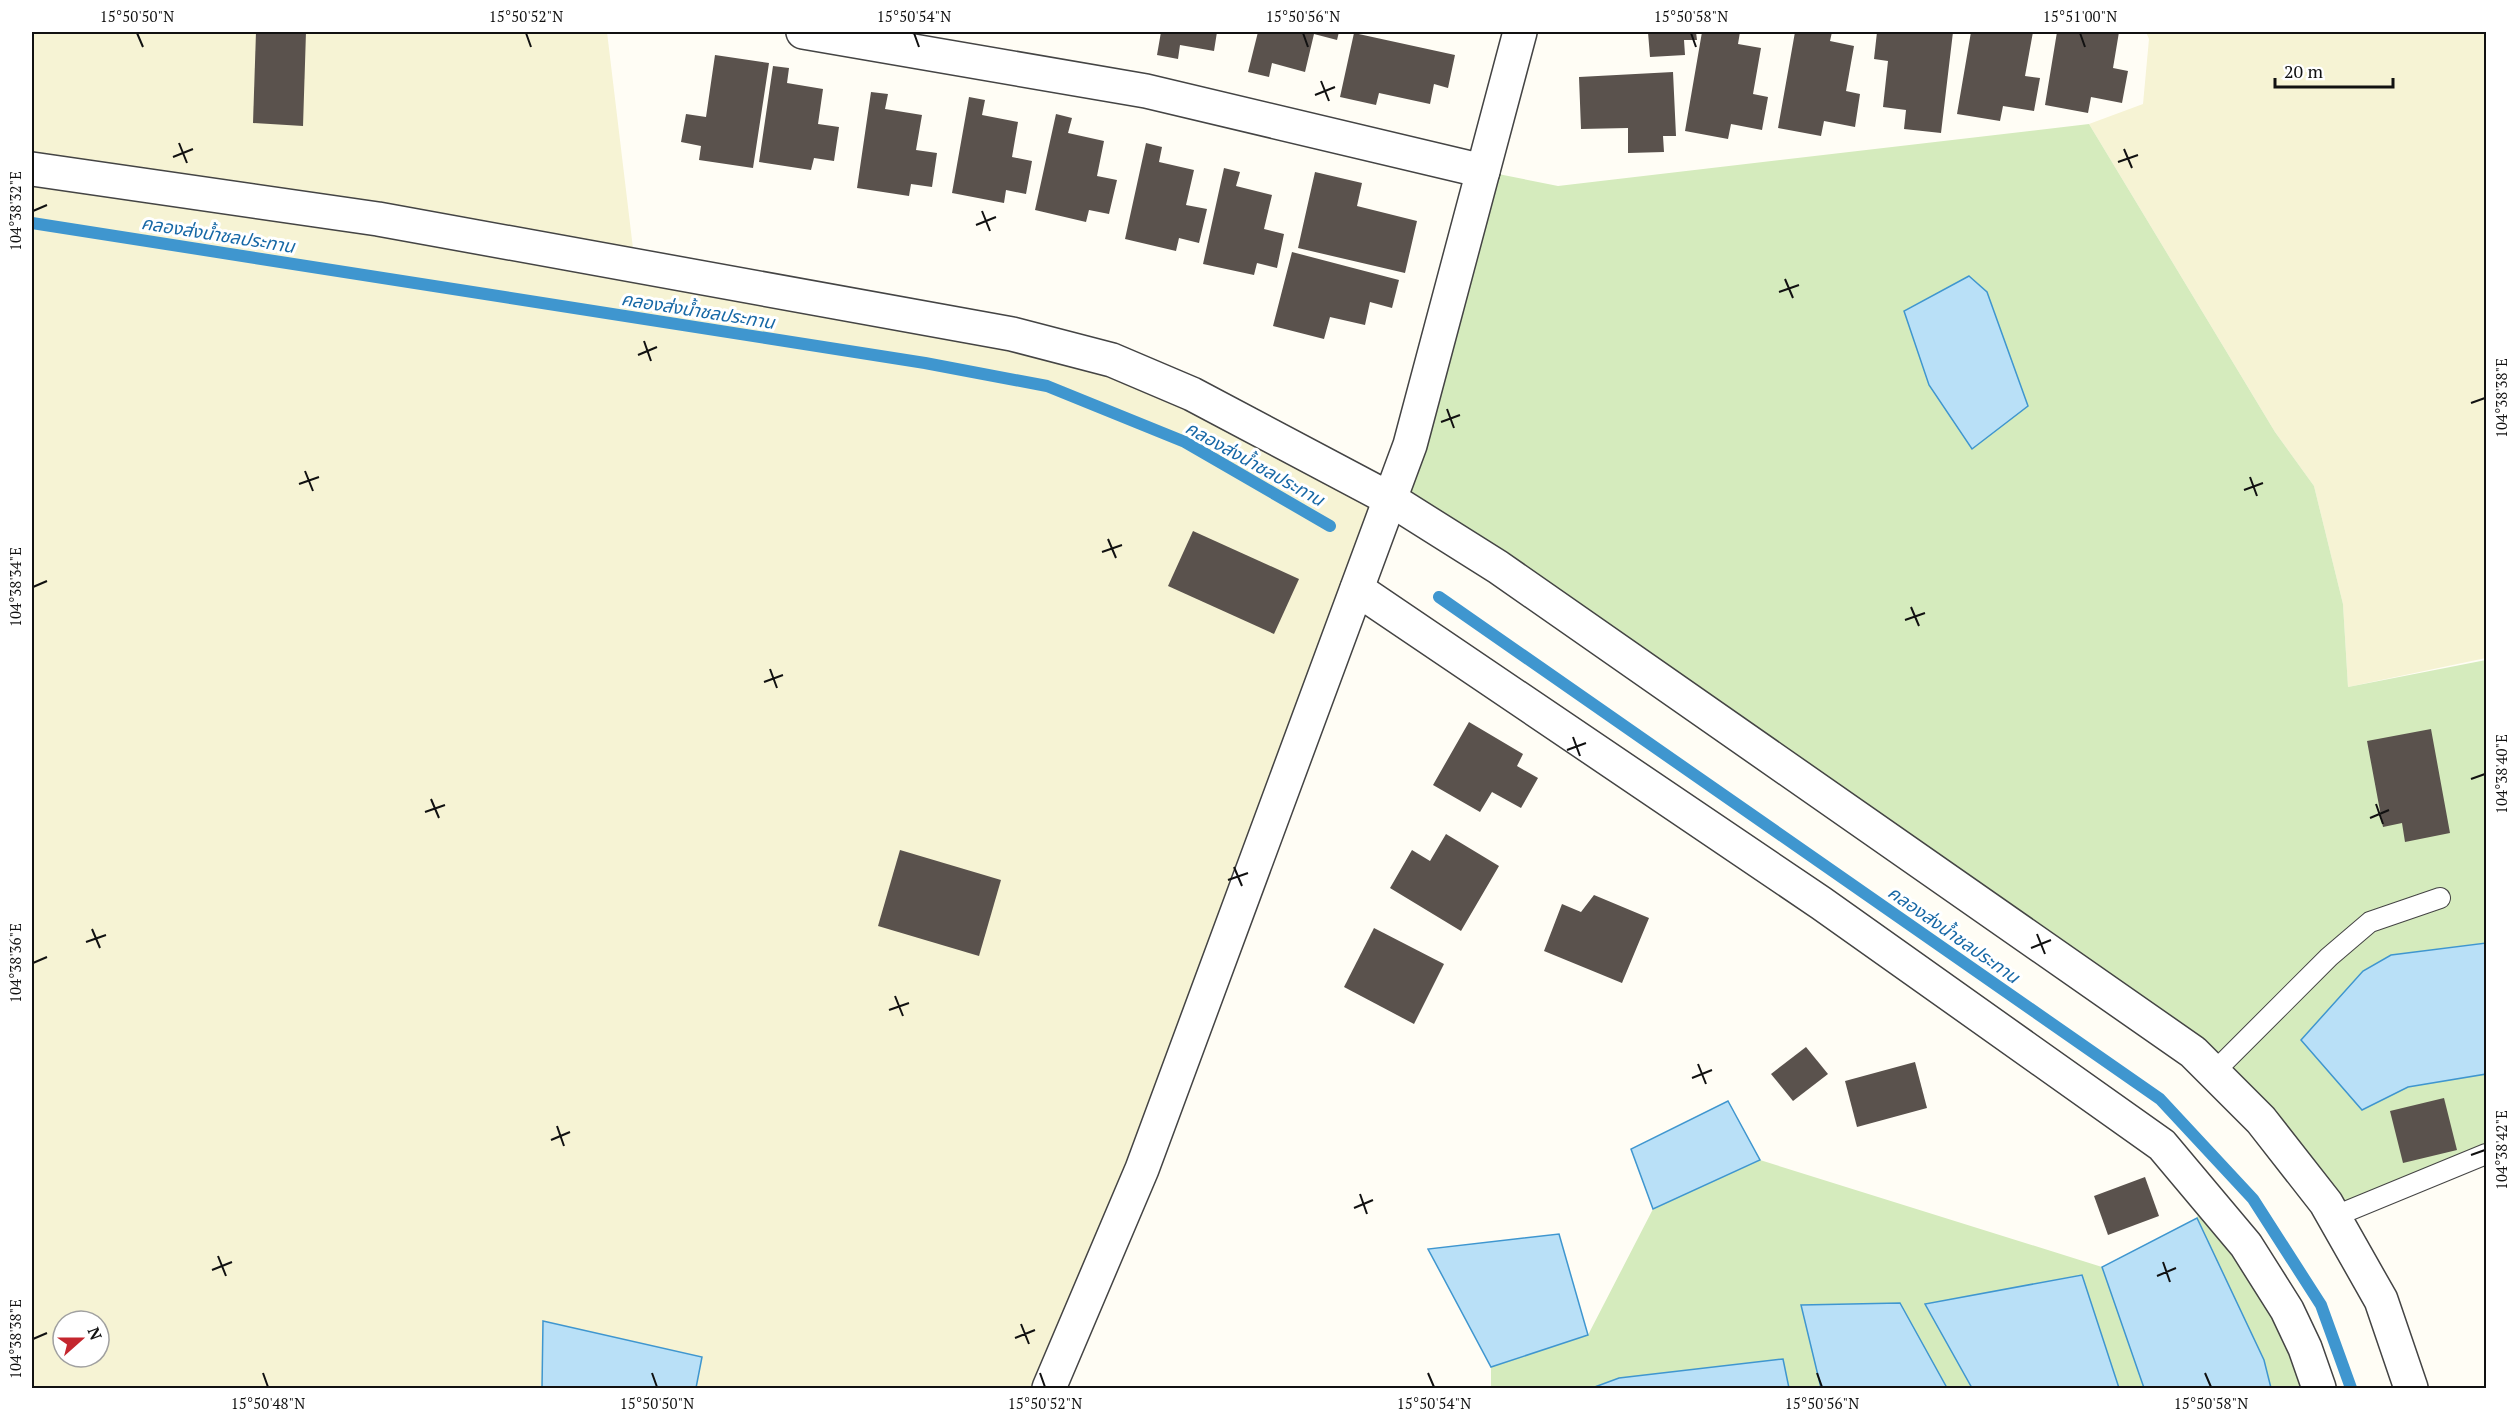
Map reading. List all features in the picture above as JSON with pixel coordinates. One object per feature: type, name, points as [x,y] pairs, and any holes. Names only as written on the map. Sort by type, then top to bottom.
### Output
[{"type":"street","points":[[1049,1389],[1142,1169],[1410,446],[1520,32]]},
{"type":"street","points":[[823,33],[1146,91],[1483,171]]},
{"type":"street","points":[[32,169],[378,219],[1012,334],[1112,360],[1192,394],[1390,499],[1498,567],[2193,1052],[2261,1120],[2326,1203],[2381,1300],[2411,1389]]},
{"type":"street","points":[[1357,589],[1811,896],[2162,1145],[2246,1245],[2287,1310],[2305,1348],[2319,1389]]},
{"type":"lane","points":[[2214,1072],[2329,957],[2370,922],[2440,898]]},
{"type":"lane","points":[[2334,1217],[2487,1154]]},
{"type":"shaded area","points":[[32,32],[607,32],[635,265],[1112,360],[1390,499],[1049,1388],[32,1388]]},
{"type":"shaded area","points":[[2146,32],[2486,32],[2486,658],[2348,687],[2343,604],[2314,486],[2275,432],[2089,124],[2143,104],[2149,39]]},
{"type":"green space","points":[[2089,124],[2275,432],[2314,486],[2343,604],[2348,687],[2486,660],[2486,943],[2391,955],[2363,971],[2362,1110],[2408,1087],[2486,1074],[2486,1154],[2333,1217],[2261,1120],[1390,499],[1483,171],[1558,186]]},
{"type":"green space","points":[[1760,1160],[2102,1267],[2144,1388],[2119,1388],[2082,1275],[1926,1304],[1972,1388],[1947,1388],[1900,1303],[1802,1305],[1821,1388],[1789,1388],[1783,1360],[1619,1378],[1592,1388],[1491,1388],[1491,1367],[1588,1335],[1653,1209]]},
{"type":"green space","points":[[2204,1192],[2319,1388],[2271,1388],[2264,1360],[2197,1218]]},
{"type":"water","points":[[1969,276],[1987,292],[2028,406],[1972,449],[1929,385],[1904,311]]},
{"type":"water","points":[[2486,943],[2486,1074],[2408,1087],[2362,1110],[2301,1040],[2363,971],[2391,955]]},
{"type":"water","points":[[1728,1101],[1760,1160],[1653,1209],[1631,1149]]},
{"type":"water","points":[[2197,1218],[2264,1360],[2271,1388],[2144,1388],[2102,1267]]},
{"type":"water","points":[[1559,1234],[1588,1335],[1491,1367],[1428,1249]]},
{"type":"water","points":[[2082,1275],[2119,1388],[1972,1388],[1925,1304]]},
{"type":"water","points":[[1900,1303],[1947,1388],[1821,1388],[1801,1305]]},
{"type":"water","points":[[543,1321],[702,1357],[696,1388],[542,1388]]},
{"type":"water","points":[[1783,1359],[1789,1388],[1592,1388],[1619,1378]]},
{"type":"building","points":[[256,32],[306,32],[303,126],[253,123]]},
{"type":"building","points":[[1161,32],[1217,32],[1214,51],[1180,45],[1178,59],[1157,55]]},
{"type":"building","points":[[1258,32],[1339,32],[1337,40],[1314,34],[1305,72],[1272,63],[1269,77],[1248,72]]},
{"type":"building","points":[[1648,32],[1696,32],[1697,40],[1684,40],[1685,55],[1650,57]]},
{"type":"building","points":[[1702,32],[1740,32],[1738,44],[1761,48],[1753,94],[1768,97],[1762,130],[1731,124],[1728,139],[1685,131]]},
{"type":"building","points":[[1795,32],[1832,32],[1830,41],[1854,46],[1846,91],[1860,94],[1855,127],[1824,121],[1821,136],[1778,128]]},
{"type":"building","points":[[1877,32],[1953,32],[1941,133],[1904,129],[1906,110],[1883,107],[1888,61],[1874,59]]},
{"type":"building","points":[[1971,32],[2033,32],[2025,76],[2040,78],[2034,111],[2003,106],[2000,121],[1957,114]]},
{"type":"building","points":[[2057,32],[2119,32],[2113,68],[2128,71],[2122,103],[2091,97],[2088,113],[2045,105]]},
{"type":"building","points":[[1354,33],[1455,55],[1448,88],[1434,84],[1430,104],[1379,93],[1376,105],[1340,97]]},
{"type":"building","points":[[715,55],[769,63],[753,168],[699,160],[701,146],[681,142],[686,114],[706,117]]},
{"type":"building","points":[[773,66],[789,68],[787,83],[823,89],[818,124],[839,127],[834,161],[814,158],[811,170],[759,162]]},
{"type":"building","points":[[1673,72],[1676,136],[1663,136],[1664,152],[1628,153],[1628,128],[1581,129],[1579,77]]},
{"type":"building","points":[[871,92],[888,94],[885,109],[922,115],[916,150],[937,153],[932,187],[911,184],[909,196],[857,188]]},
{"type":"building","points":[[969,97],[985,100],[982,115],[1018,122],[1012,157],[1032,161],[1026,194],[1006,190],[1004,203],[952,193]]},
{"type":"building","points":[[1056,114],[1072,118],[1068,133],[1104,141],[1097,176],[1117,180],[1109,214],[1089,210],[1086,222],[1035,210]]},
{"type":"building","points":[[1146,143],[1162,147],[1159,162],[1194,170],[1186,205],[1207,209],[1199,243],[1179,238],[1176,251],[1125,239]]},
{"type":"building","points":[[1224,168],[1240,172],[1236,186],[1272,195],[1264,229],[1284,234],[1277,268],[1257,263],[1254,275],[1203,264]]},
{"type":"building","points":[[1315,172],[1362,183],[1357,206],[1417,221],[1405,273],[1298,248]]},
{"type":"building","points":[[1292,252],[1399,280],[1392,308],[1370,302],[1365,325],[1330,317],[1324,339],[1273,326]]},
{"type":"building","points":[[1193,531],[1299,579],[1274,634],[1168,586]]},
{"type":"building","points":[[1469,722],[1523,754],[1517,766],[1538,778],[1521,808],[1492,792],[1480,812],[1433,785]]},
{"type":"building","points":[[2431,729],[2450,833],[2405,842],[2402,823],[2383,827],[2367,741]]},
{"type":"building","points":[[1446,834],[1499,866],[1461,931],[1390,888],[1412,850],[1430,861]]},
{"type":"building","points":[[900,850],[1001,880],[979,956],[878,926]]},
{"type":"building","points":[[1594,895],[1649,918],[1622,983],[1544,951],[1562,904],[1581,912]]},
{"type":"building","points":[[1374,928],[1444,964],[1414,1024],[1344,987]]},
{"type":"building","points":[[1806,1047],[1828,1074],[1793,1101],[1771,1074]]},
{"type":"building","points":[[1915,1062],[1927,1108],[1857,1127],[1845,1081]]},
{"type":"building","points":[[2444,1098],[2457,1150],[2403,1163],[2390,1111]]},
{"type":"building","points":[[2145,1177],[2159,1216],[2108,1235],[2094,1196]]},
{"type":"waterway","name":"คลองส่งน้ำชลประทาน","points":[[32,223],[925,363],[1047,386],[1185,442],[1330,526]]},
{"type":"waterway","name":"คลองส่งน้ำชลประทาน","points":[[1439,597],[2160,1099],[2253,1199],[2321,1305],[2351,1388]]}]
